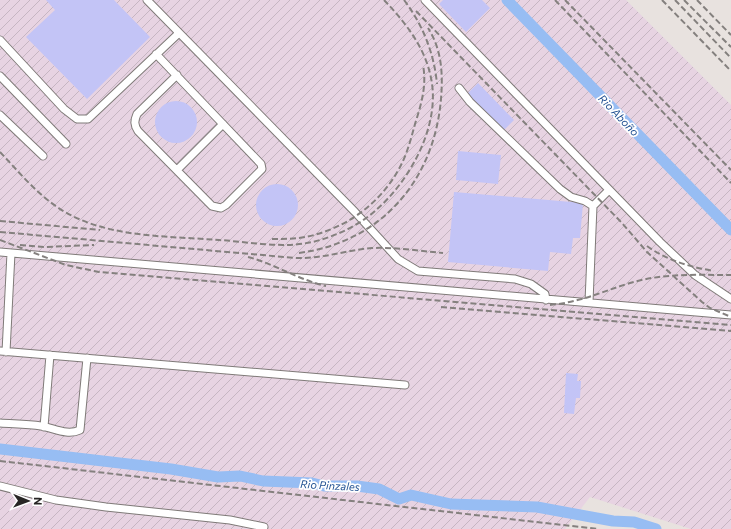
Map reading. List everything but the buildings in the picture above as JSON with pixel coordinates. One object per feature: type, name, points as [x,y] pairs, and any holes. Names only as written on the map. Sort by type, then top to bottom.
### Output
[{"type":"lane","points":[[147,0],[355,212],[398,259],[418,271],[515,280],[531,284],[545,294],[546,300]]},
{"type":"lane","points":[[425,0],[682,263],[695,275],[731,299]]},
{"type":"lane","points":[[0,40],[64,109],[77,119],[88,119],[179,33]]},
{"type":"lane","points":[[156,54],[177,75],[261,164],[262,169],[226,205],[221,208],[212,206],[134,126],[134,120],[137,114],[177,75]]},
{"type":"lane","points":[[0,76],[66,144]]},
{"type":"lane","points":[[459,88],[476,107],[560,189],[571,197],[585,201],[593,206]]},
{"type":"lane","points":[[0,115],[43,156]]},
{"type":"lane","points":[[177,170],[223,124]]},
{"type":"lane","points":[[589,302],[593,206],[609,190]]},
{"type":"lane","points":[[0,252],[731,315]]},
{"type":"lane","points":[[11,253],[3,351],[405,385]]},
{"type":"lane","points":[[44,427],[50,355]]},
{"type":"lane","points":[[0,423],[44,427],[55,430],[75,432],[80,430],[87,358]]},
{"type":"lane","points":[[0,486],[56,500],[106,507],[230,520],[264,527]]},
{"type":"shaded area","points":[[0,0],[626,0],[731,105],[731,529],[691,529],[590,497],[565,529],[0,529]]},
{"type":"waterway","name":"Rio Aboño","points":[[507,0],[731,230]]},
{"type":"waterway","name":"Rio Pinzales","points":[[0,449],[171,469],[218,477],[240,476],[263,481],[312,483],[324,486],[357,486],[379,489],[399,499],[411,495],[451,504],[537,507],[613,521],[634,522],[656,529]]},
{"type":"railway","points":[[0,152],[30,184],[56,206],[82,221],[101,227],[160,236],[282,245],[308,243],[335,235],[356,225],[369,216],[388,199],[400,184],[420,151],[427,133],[431,114],[433,96],[431,78],[424,56],[407,26],[384,0]]},
{"type":"railway","points":[[404,0],[422,29],[430,50],[436,73],[437,84]]},
{"type":"railway","points":[[555,0],[731,183]]},
{"type":"railway","points":[[565,0],[731,170]]},
{"type":"railway","points":[[662,0],[731,71]]},
{"type":"railway","points":[[675,0],[731,58]]},
{"type":"railway","points":[[684,0],[731,47]]},
{"type":"railway","points":[[697,0],[731,35]]},
{"type":"railway","points":[[416,11],[622,223],[647,252],[702,302],[710,308],[731,317]]},
{"type":"railway","points":[[299,253],[328,247],[355,236],[378,221],[398,203],[415,181],[427,156],[436,129],[441,99],[442,80],[439,54],[433,36],[428,28]]},
{"type":"railway","points":[[272,239],[304,237],[328,231],[353,218],[375,201],[384,191],[400,167],[410,141],[423,95],[423,65]]},
{"type":"railway","points":[[0,221],[100,230]]},
{"type":"railway","points":[[0,232],[296,258],[325,256],[372,248],[443,253]]},
{"type":"railway","points":[[0,240],[66,265],[99,272],[731,325]]},
{"type":"railway","points":[[20,245],[44,247],[94,245]]},
{"type":"railway","points":[[647,246],[654,251],[679,262],[714,271]]},
{"type":"railway","points":[[248,257],[306,280],[326,286]]},
{"type":"railway","points":[[550,305],[581,299],[642,280],[680,275],[731,275]]},
{"type":"railway","points":[[441,307],[731,331]]},
{"type":"railway","points":[[0,461],[598,529]]}]
